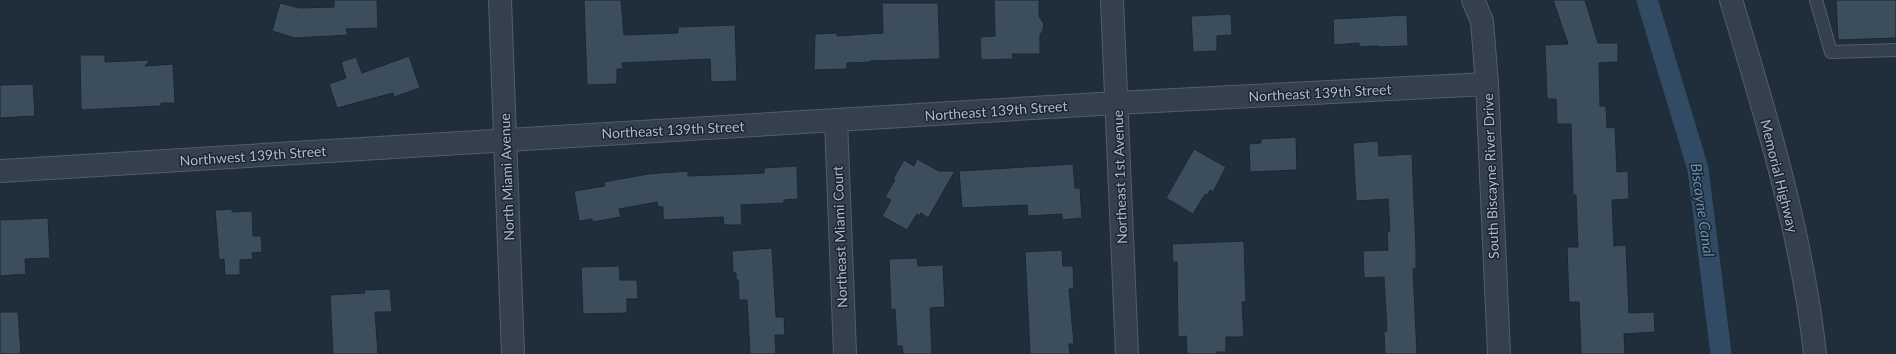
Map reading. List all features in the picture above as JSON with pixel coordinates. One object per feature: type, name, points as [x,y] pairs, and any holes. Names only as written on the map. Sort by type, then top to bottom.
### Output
[{"type":"street","name":"North Miami Avenue","points":[[500,0],[513,354]]},
{"type":"street","name":"Northeast 1st Avenue","points":[[1112,0],[1127,354]]},
{"type":"street","name":"South Biscayne River Drive","points":[[1473,0],[1482,21],[1487,84],[1499,354]]},
{"type":"street","name":"Memorial Highway","points":[[1731,0],[1788,203],[1812,329],[1815,354]]},
{"type":"street","name":"Northeast 139th Street","points":[[505,140],[1116,103],[1487,84]]},
{"type":"street","name":"Northeast Miami Court","points":[[836,121],[845,354]]},
{"type":"street","name":"Northwest 139th Street","points":[[0,171],[505,140]]},
{"type":"lane","points":[[1816,0],[1831,52],[1896,50]]},
{"type":"building","points":[[334,0],[377,0],[378,28],[346,29],[348,35],[295,38],[272,31],[280,3],[299,8],[334,7]]},
{"type":"building","points":[[584,0],[621,0],[624,35],[678,33],[678,27],[735,25],[737,81],[711,82],[710,59],[622,63],[623,69],[617,69],[617,84],[587,85]]},
{"type":"building","points":[[994,0],[1039,0],[1039,16],[1044,24],[1040,35],[1040,54],[1012,54],[1013,59],[981,60],[980,37],[995,36]]},
{"type":"building","points":[[1553,0],[1585,0],[1598,43],[1618,43],[1618,62],[1599,63],[1600,106],[1606,106],[1607,128],[1615,127],[1617,172],[1628,171],[1629,199],[1612,200],[1614,246],[1626,245],[1629,313],[1654,312],[1655,332],[1624,334],[1625,354],[1581,354],[1579,302],[1569,302],[1567,247],[1578,247],[1576,195],[1573,195],[1571,124],[1557,124],[1556,99],[1547,99],[1545,45],[1568,44]]},
{"type":"building","points":[[1836,0],[1896,0],[1896,38],[1838,40]]},
{"type":"building","points":[[882,3],[938,3],[940,59],[847,63],[847,69],[814,70],[815,34],[837,33],[837,36],[883,33]]},
{"type":"building","points":[[1231,14],[1232,35],[1217,36],[1217,51],[1193,52],[1191,16]]},
{"type":"building","points":[[1407,15],[1408,46],[1359,47],[1359,43],[1334,45],[1333,19]]},
{"type":"building","points":[[80,55],[105,55],[105,62],[150,60],[145,66],[173,64],[175,103],[161,103],[161,106],[81,110]]},
{"type":"building","points":[[409,56],[420,88],[394,97],[393,93],[337,108],[329,84],[346,78],[341,62],[356,57],[362,73]]},
{"type":"building","points":[[33,84],[35,116],[0,118],[0,85]]},
{"type":"building","points":[[1296,137],[1297,170],[1250,172],[1249,144],[1261,143],[1261,139]]},
{"type":"building","points":[[1378,141],[1379,156],[1412,154],[1416,249],[1416,269],[1413,269],[1417,354],[1385,354],[1384,331],[1387,331],[1384,277],[1364,278],[1363,251],[1388,250],[1387,232],[1390,231],[1388,199],[1356,201],[1353,143]]},
{"type":"building","points":[[1194,149],[1226,167],[1213,192],[1210,190],[1207,195],[1205,194],[1193,214],[1166,198]]},
{"type":"building","points":[[917,159],[939,171],[955,171],[928,218],[921,213],[919,216],[917,214],[907,230],[882,216],[891,200],[885,197],[904,160],[914,166]]},
{"type":"building","points":[[1073,164],[1075,188],[1080,188],[1082,218],[1062,220],[1062,214],[1028,216],[1027,205],[962,208],[959,171]]},
{"type":"building","points":[[797,166],[798,199],[784,200],[784,203],[741,205],[742,225],[724,225],[723,217],[663,220],[663,207],[658,207],[657,202],[619,209],[621,217],[592,222],[592,219],[579,221],[574,191],[605,186],[604,182],[648,174],[688,171],[688,176],[764,173],[764,168]]},
{"type":"building","points":[[232,209],[232,212],[252,211],[253,236],[261,236],[262,252],[252,253],[253,259],[240,260],[240,275],[225,275],[224,259],[219,260],[215,210]]},
{"type":"building","points":[[48,218],[50,258],[25,259],[26,274],[0,276],[0,220]]},
{"type":"building","points":[[1244,241],[1246,302],[1242,302],[1244,337],[1226,337],[1226,352],[1217,352],[1217,354],[1187,354],[1186,336],[1178,337],[1177,262],[1173,262],[1172,244]]},
{"type":"building","points":[[772,248],[776,317],[784,317],[785,335],[775,335],[776,354],[750,354],[747,300],[739,300],[738,280],[736,280],[736,273],[733,273],[732,251]]},
{"type":"building","points":[[1062,250],[1063,266],[1073,266],[1074,289],[1069,289],[1074,344],[1069,344],[1070,354],[1030,354],[1025,252]]},
{"type":"building","points":[[917,258],[918,266],[943,265],[945,307],[930,308],[932,354],[903,354],[902,346],[897,346],[895,309],[891,310],[889,259]]},
{"type":"building","points":[[619,266],[620,280],[637,280],[638,299],[627,299],[627,313],[583,314],[581,267]]},
{"type":"building","points":[[390,289],[392,312],[375,312],[378,354],[333,354],[330,295],[365,293],[364,290]]},
{"type":"building","points":[[0,312],[18,312],[21,354],[0,354]]},
{"type":"waterway","name":"Biscayne Canal","points":[[1647,0],[1698,169],[1721,354]]}]
